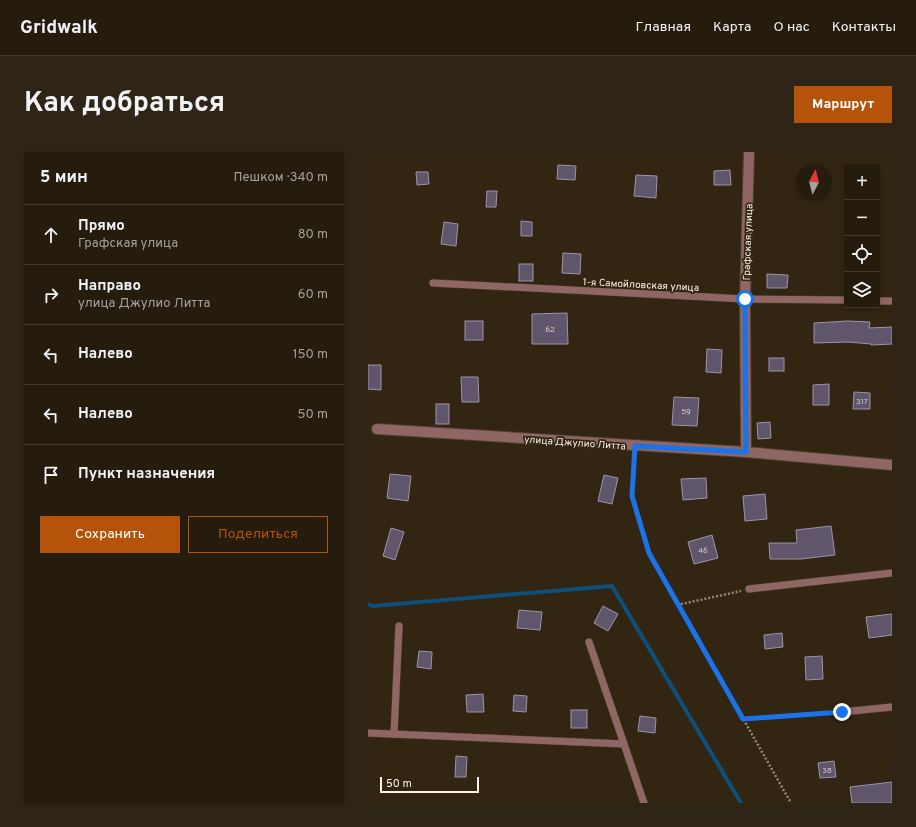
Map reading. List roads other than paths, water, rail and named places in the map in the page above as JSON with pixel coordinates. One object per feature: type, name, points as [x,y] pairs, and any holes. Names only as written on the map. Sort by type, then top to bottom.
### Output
[{"type":"street","name":"Графская улица","points":[[746,452],[745,299],[749,152]]},
{"type":"street","name":"улица Джулио Литта","points":[[377,430],[746,452],[892,466]]},
{"type":"lane","name":"1-я Самойловская улица","points":[[433,282],[745,299],[844,300]]},
{"type":"lane","points":[[880,301],[892,301]]},
{"type":"lane","points":[[750,589],[892,573]]},
{"type":"lane","points":[[394,734],[399,626]]},
{"type":"lane","points":[[589,642],[644,803]]},
{"type":"lane","points":[[842,712],[892,708]]},
{"type":"lane","points":[[368,733],[624,744]]},
{"type":"waterway","points":[[368,604],[373,606],[612,586],[741,803]]}]
